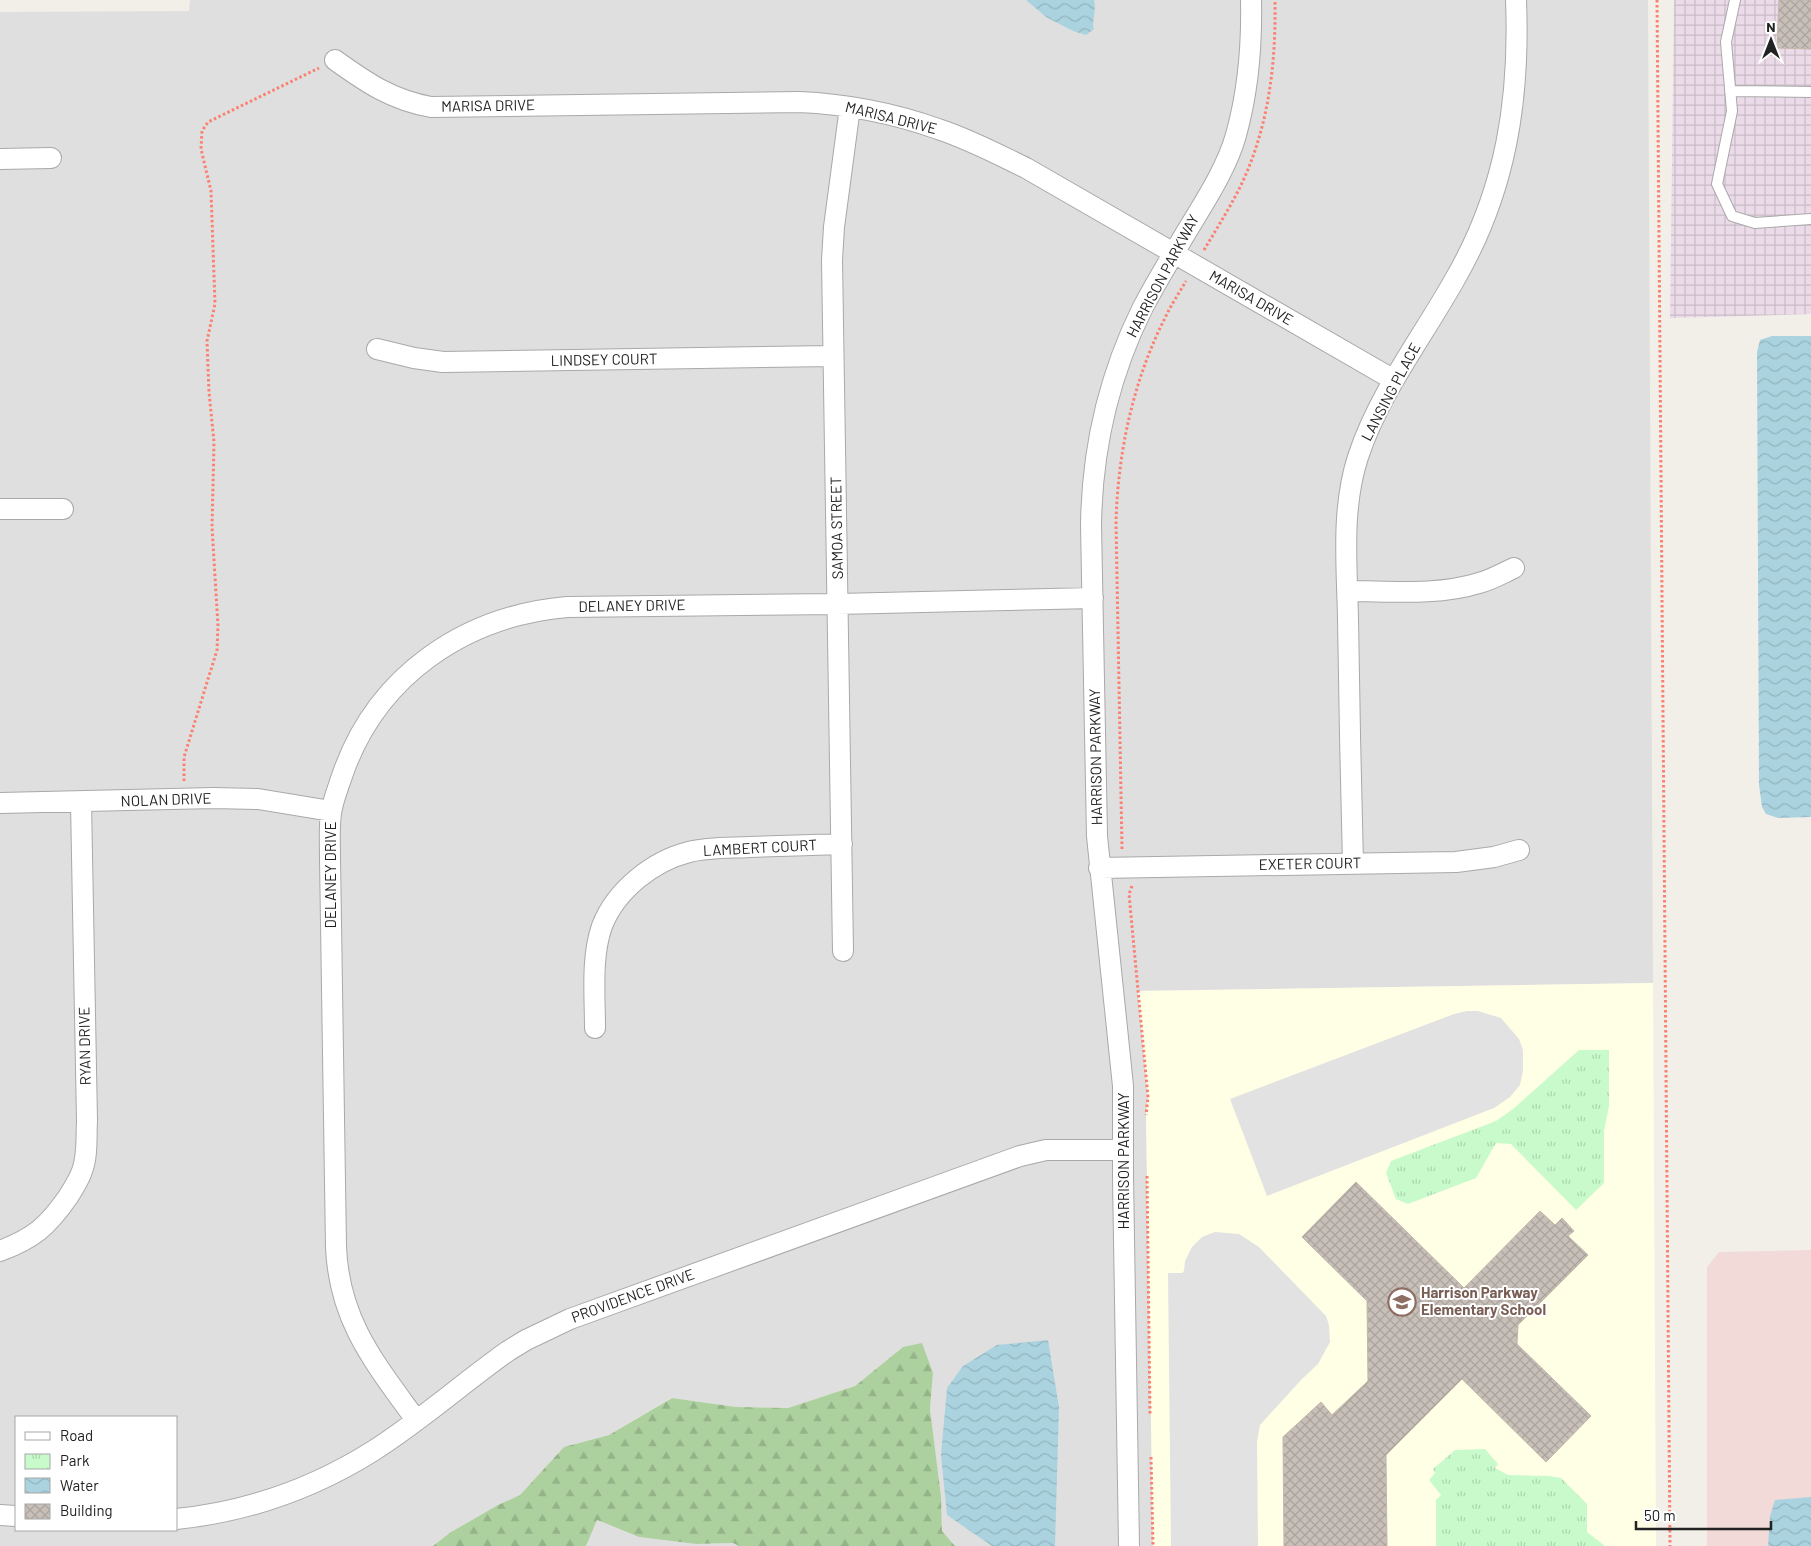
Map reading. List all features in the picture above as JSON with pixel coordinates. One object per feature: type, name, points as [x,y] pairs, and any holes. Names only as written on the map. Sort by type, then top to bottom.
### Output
[{"type":"street","name":"HARRISON PARKWAY","points":[[1129,1546],[1123,1086],[1099,868],[1091,525],[1093,483],[1098,442],[1107,402],[1129,338],[1142,309],[1224,166],[1236,136],[1250,60],[1251,0]]},
{"type":"street","name":"LANSING PLACE","points":[[1353,864],[1347,537],[1351,482],[1369,427],[1394,380],[1468,256],[1486,212],[1509,132],[1518,44],[1516,0]]},
{"type":"street","name":"MARISA DRIVE","points":[[335,60],[378,90],[398,99],[432,107],[823,103],[911,120],[969,141],[1026,168],[1394,380]]},
{"type":"street","name":"SAMOA STREET","points":[[843,951],[832,260],[834,227],[850,107]]},
{"type":"street","points":[[0,159],[51,158]]},
{"type":"street","name":"LINDSEY COURT","points":[[377,349],[414,358],[443,362],[833,356]]},
{"type":"street","points":[[0,509],[63,509]]},
{"type":"street","points":[[1348,591],[1458,588],[1480,583],[1514,568]]},
{"type":"street","name":"DELANEY DRIVE","points":[[416,1420],[367,1352],[346,1303],[337,1266],[330,858],[331,812],[351,752],[358,738],[389,695],[437,650],[480,627],[524,613],[567,607],[838,604],[1093,598]]},
{"type":"street","name":"NOLAN DRIVE","points":[[0,803],[258,799],[331,812]]},
{"type":"street","name":"RYAN DRIVE","points":[[0,1251],[26,1240],[50,1222],[73,1189],[83,1170],[87,1121],[80,802]]},
{"type":"street","name":"LAMBERT COURT","points":[[595,1028],[596,957],[602,926],[614,904],[624,891],[642,874],[672,857],[702,849],[842,844]]},
{"type":"street","name":"EXETER COURT","points":[[1099,868],[1474,861],[1519,850]]},
{"type":"street","name":"PROVIDENCE DRIVE","points":[[178,1519],[220,1514],[291,1492],[320,1480],[374,1450],[483,1369],[526,1340],[602,1306],[1032,1152],[1046,1150],[1123,1150]]},
{"type":"street","points":[[0,1515],[15,1516]]},
{"type":"lane","points":[[1735,0],[1726,42],[1732,111],[1717,184],[1732,216],[1755,223],[1811,219]]},
{"type":"lane","points":[[1730,91],[1811,92]]},
{"type":"path","points":[[1146,1115],[1148,1097],[1129,894],[1132,886],[1121,849],[1116,547],[1117,490],[1124,442],[1139,383],[1165,318],[1242,184],[1261,128],[1270,94],[1275,45],[1275,0]]},
{"type":"path","points":[[1657,0],[1670,1546]]},
{"type":"path","points":[[184,799],[184,757],[217,650],[218,626],[212,527],[214,442],[209,392],[207,341],[215,304],[211,191],[201,149],[202,131],[208,122],[335,60]]},
{"type":"path","points":[[1147,1176],[1150,1416]]},
{"type":"path","points":[[1151,1457],[1153,1546]]},
{"type":"shaded area","points":[[190,0],[1648,0],[1653,983],[1138,991],[1148,1097],[1146,1115],[1153,1546],[955,1546],[942,1531],[941,1496],[930,1409],[933,1373],[903,1347],[855,1386],[788,1408],[736,1407],[671,1398],[609,1435],[564,1447],[520,1495],[498,1505],[451,1532],[433,1546],[0,1546],[0,12],[189,11]]},
{"type":"shaded area","points":[[1674,0],[1811,0],[1811,314],[1670,318]]},
{"type":"shaded area","name":"Harrison Parkway Elementary School","points":[[1653,983],[1656,1546],[1153,1546],[1146,1115],[1148,1097],[1138,991]]},
{"type":"shaded area","points":[[1478,1011],[1501,1018],[1519,1039],[1523,1050],[1523,1071],[1520,1085],[1510,1097],[1494,1108],[1267,1196],[1230,1099],[1454,1014]]},
{"type":"shaded area","points":[[1215,1232],[1239,1234],[1259,1247],[1326,1316],[1329,1325],[1330,1342],[1318,1364],[1260,1425],[1257,1442],[1258,1546],[1171,1546],[1168,1273],[1182,1273],[1185,1261],[1192,1247],[1202,1237]]},
{"type":"shaded area","points":[[1811,1250],[1811,1546],[1707,1546],[1707,1267],[1719,1252]]},
{"type":"shaded area","points":[[596,1520],[639,1537],[696,1544],[733,1543],[739,1546],[586,1546]]},
{"type":"green space","points":[[1579,1050],[1609,1050],[1609,1106],[1604,1131],[1604,1183],[1576,1210],[1511,1144],[1496,1143],[1476,1178],[1408,1204],[1396,1199],[1386,1173],[1391,1161],[1496,1121],[1513,1109]]},
{"type":"green space","points":[[922,1343],[933,1373],[930,1409],[941,1496],[942,1531],[955,1546],[739,1546],[733,1543],[696,1544],[639,1537],[597,1520],[586,1546],[433,1546],[451,1532],[498,1505],[520,1495],[564,1447],[609,1435],[672,1398],[736,1407],[788,1408],[855,1386],[903,1347]]},
{"type":"green space","points":[[1485,1449],[1498,1464],[1495,1468],[1508,1475],[1561,1478],[1587,1504],[1587,1532],[1605,1546],[1436,1546],[1436,1500],[1441,1495],[1429,1480],[1435,1473],[1433,1469],[1455,1450]]},
{"type":"water","points":[[1026,0],[1094,0],[1094,29],[1086,35],[1073,31],[1046,17]]},
{"type":"water","points":[[1772,336],[1811,336],[1811,817],[1778,818],[1766,814],[1762,807],[1759,785],[1757,352],[1760,340]]},
{"type":"water","points":[[1048,1340],[1059,1407],[1055,1546],[992,1546],[947,1515],[941,1455],[947,1388],[963,1366],[997,1345]]},
{"type":"water","points":[[1811,1497],[1811,1546],[1768,1546],[1770,1516],[1775,1500]]},
{"type":"building","points":[[1779,0],[1811,0],[1811,49],[1777,48]]},
{"type":"building","points":[[1356,1182],[1464,1288],[1540,1211],[1555,1225],[1562,1218],[1574,1231],[1568,1236],[1588,1255],[1518,1325],[1517,1344],[1591,1416],[1546,1462],[1462,1379],[1386,1455],[1387,1546],[1284,1546],[1283,1437],[1321,1402],[1332,1415],[1368,1381],[1367,1301],[1302,1237]]},
{"type":"place","name":"Harrison Parkway Elementary School","points":[[1402,1302]]}]
